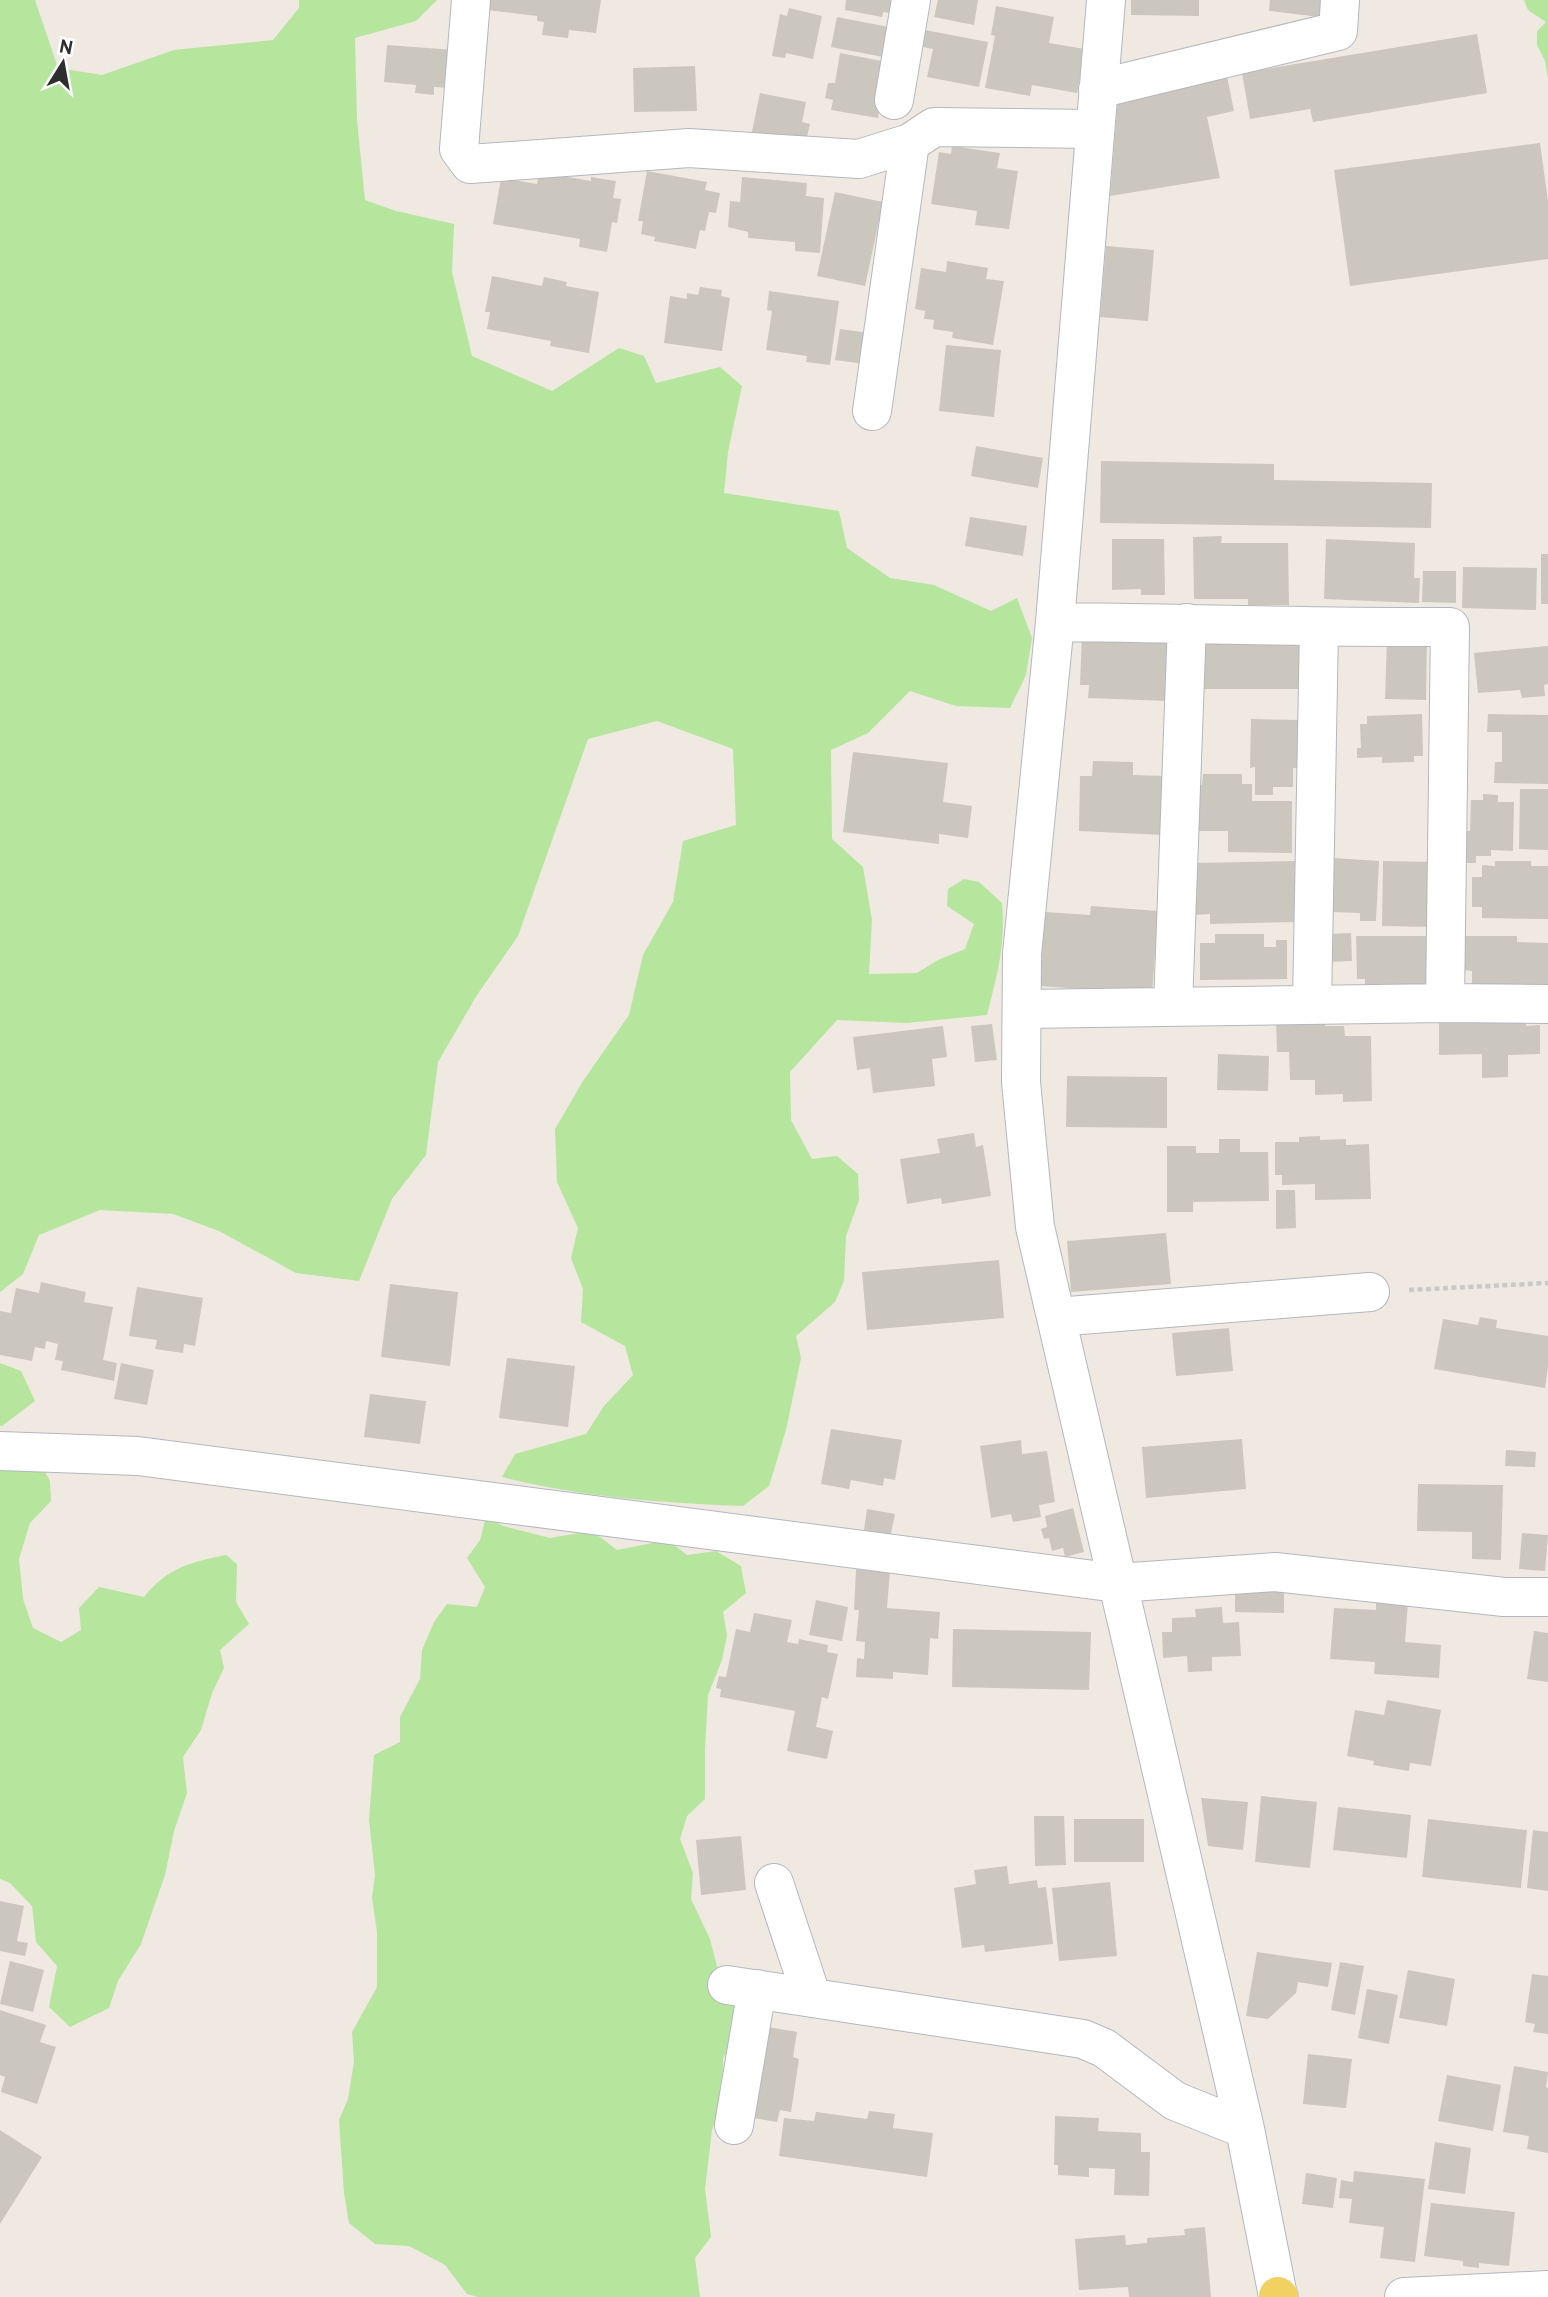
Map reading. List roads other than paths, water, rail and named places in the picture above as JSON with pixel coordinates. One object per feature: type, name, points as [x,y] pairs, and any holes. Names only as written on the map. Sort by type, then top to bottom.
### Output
[{"type":"street","points":[[471,0],[459,149],[470,164],[689,148],[859,159],[910,143],[934,127],[1095,129]]},
{"type":"street","points":[[894,100],[911,0]]},
{"type":"street","points":[[1106,0],[1055,622],[1022,954],[1021,1082],[1035,1227],[1245,2129],[1278,2297]]},
{"type":"street","points":[[1098,89],[1338,31],[1340,0]]},
{"type":"street","points":[[872,411],[910,143]]},
{"type":"street","points":[[1055,622],[1319,628],[1450,627],[1444,1003]]},
{"type":"street","points":[[1173,1006],[1187,624]]},
{"type":"street","points":[[1312,1004],[1319,628]]},
{"type":"street","points":[[1022,1009],[1312,1004],[1548,1004]]},
{"type":"street","points":[[1056,1317],[1370,1292]]},
{"type":"street","points":[[0,1451],[138,1456],[1117,1583],[1275,1572],[1504,1597],[1548,1597]]},
{"type":"street","points":[[774,1883],[812,1998]]},
{"type":"street","points":[[734,2125],[742,1987],[1083,2039],[1104,2048],[1175,2101],[1245,2129]]},
{"type":"street","points":[[1404,2297],[1548,2290]]}]
